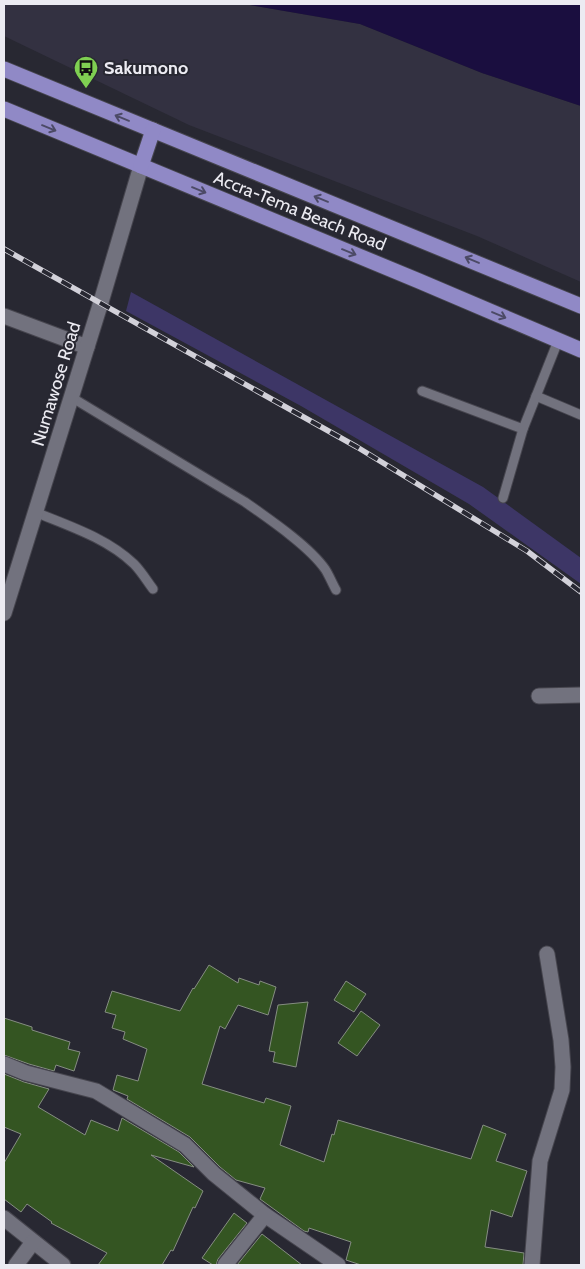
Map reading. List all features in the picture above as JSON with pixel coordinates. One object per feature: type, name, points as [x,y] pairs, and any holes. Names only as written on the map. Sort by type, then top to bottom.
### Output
[{"type":"main road","name":"Accra-Tema Beach Road","points":[[4,70],[581,306]]},
{"type":"main road","name":"Accra-Tema Beach Road","points":[[4,109],[581,350]]},
{"type":"main road","points":[[141,166],[153,130]]},
{"type":"street","name":"Numawose Road","points":[[4,613],[141,166]]},
{"type":"street","points":[[4,316],[87,347]]},
{"type":"street","points":[[539,696],[581,696]]},
{"type":"street","points":[[532,1265],[540,1160],[562,1090],[561,1040],[546,954]]},
{"type":"street","points":[[4,1064],[26,1073],[96,1091],[185,1145],[214,1174],[265,1216],[338,1265]]},
{"type":"street","points":[[225,1265],[265,1216]]},
{"type":"street","points":[[4,1218],[63,1265]]},
{"type":"street","points":[[16,1265],[33,1242]]},
{"type":"lane","points":[[503,498],[522,429],[558,341]]},
{"type":"lane","points":[[422,391],[522,429]]},
{"type":"lane","points":[[536,396],[581,415]]},
{"type":"lane","points":[[71,397],[253,507],[316,558],[326,571],[336,590]]},
{"type":"lane","points":[[35,512],[105,542],[119,551],[135,565],[153,589]]},
{"type":"shaded area","points":[[4,4],[244,4],[360,24],[482,73],[581,106],[581,282],[477,236],[189,125],[4,36]]},
{"type":"shaded area","points":[[244,4],[581,4],[581,106],[482,73],[360,24]]},
{"type":"shaded area","points":[[131,292],[483,487],[581,558],[581,584],[469,504],[301,406],[126,311]]},
{"type":"building","points":[[209,965],[238,983],[239,978],[259,985],[260,981],[276,987],[268,1015],[238,1005],[225,1029],[220,1026],[202,1084],[264,1103],[266,1098],[291,1106],[280,1145],[324,1162],[338,1120],[471,1159],[483,1125],[506,1134],[496,1161],[527,1171],[512,1217],[491,1210],[485,1247],[524,1253],[523,1265],[361,1265],[346,1260],[351,1242],[309,1228],[308,1232],[304,1231],[260,1199],[265,1188],[236,1180],[190,1137],[127,1099],[128,1096],[113,1090],[117,1075],[138,1081],[147,1049],[123,1039],[125,1032],[112,1028],[116,1015],[105,1012],[112,991],[180,1011]]},
{"type":"building","points":[[346,981],[366,994],[354,1012],[334,1000]]},
{"type":"building","points":[[308,1002],[296,1067],[273,1062],[275,1052],[269,1051],[278,1005]]},
{"type":"building","points":[[361,1011],[380,1025],[357,1056],[338,1043]]},
{"type":"building","points":[[4,1018],[32,1027],[32,1030],[70,1042],[68,1049],[80,1052],[74,1071],[56,1065],[54,1071],[4,1055]]},
{"type":"building","points":[[4,1074],[49,1089],[38,1107],[85,1135],[91,1120],[118,1131],[122,1118],[179,1152],[194,1167],[151,1155],[203,1191],[195,1208],[193,1207],[173,1251],[171,1250],[162,1265],[98,1265],[107,1253],[51,1223],[27,1204],[21,1212],[4,1199],[4,1163],[21,1134],[4,1127]]},
{"type":"building","points":[[234,1213],[247,1223],[218,1259],[216,1265],[213,1265],[202,1258]]},
{"type":"building","points":[[262,1234],[302,1265],[237,1265]]},
{"type":"railway","points":[[4,249],[357,447],[527,551],[581,592]]},
{"type":"place","name":"Sakumono","points":[[86,89]]}]
